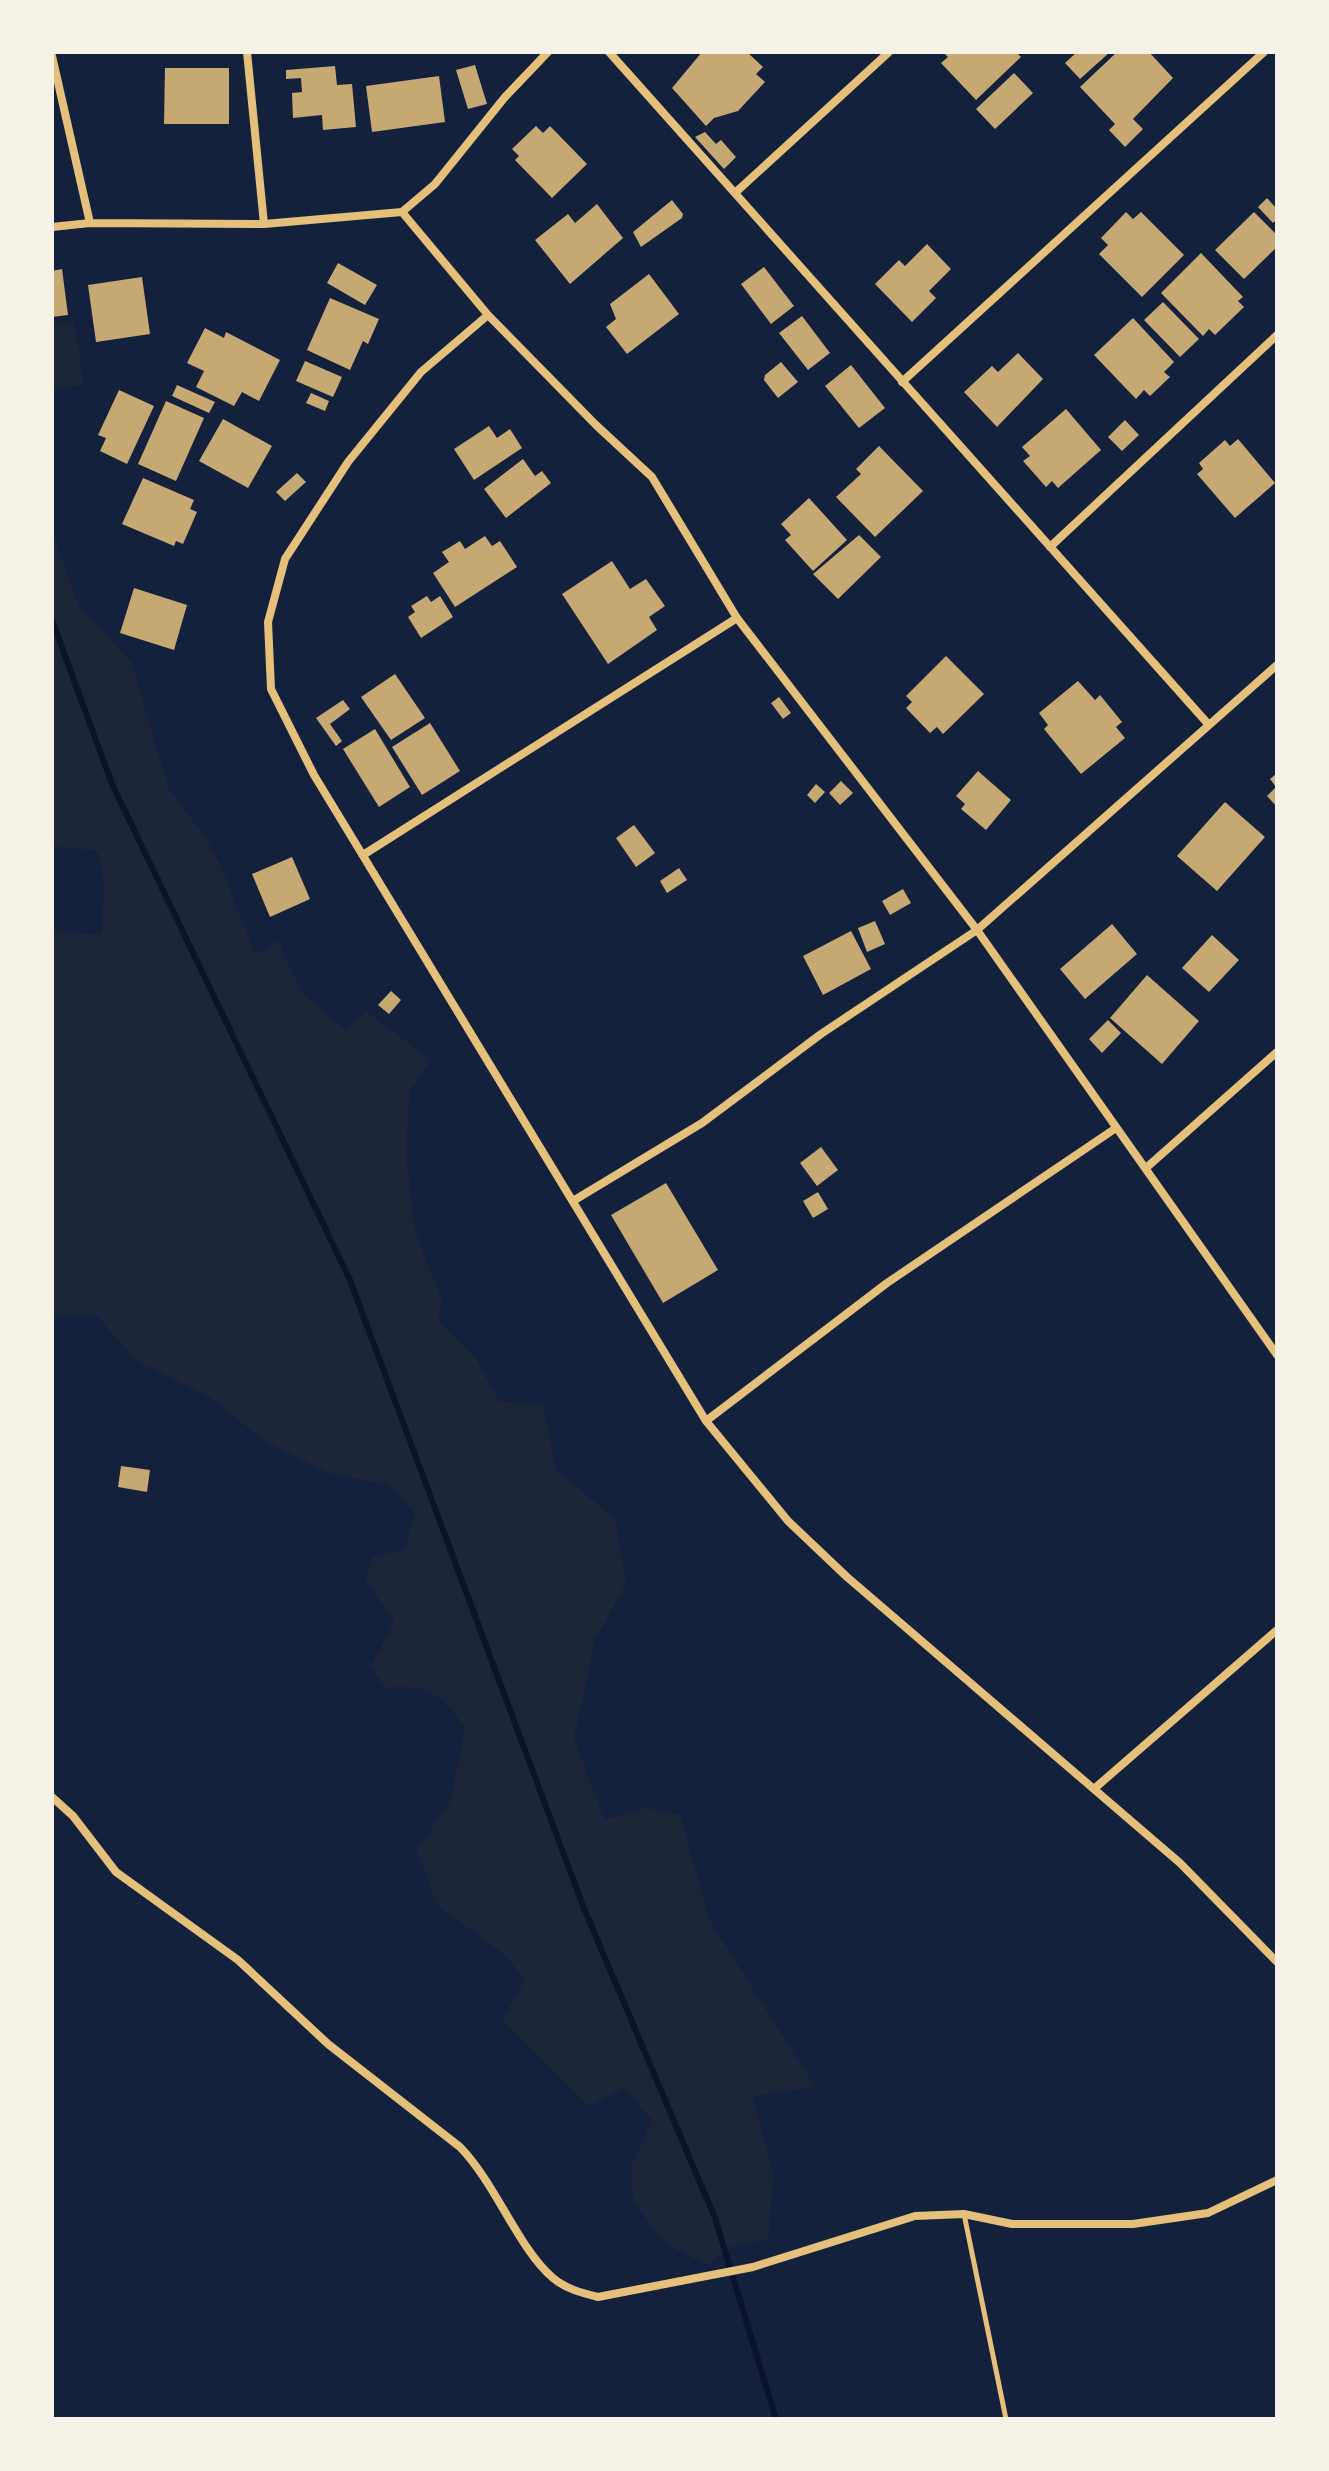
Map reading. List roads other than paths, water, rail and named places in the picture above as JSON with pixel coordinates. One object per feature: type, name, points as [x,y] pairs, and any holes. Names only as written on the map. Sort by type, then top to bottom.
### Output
[{"type":"street","points":[[247,52],[264,224]]},
{"type":"street","points":[[52,227],[90,223],[264,224],[402,212],[435,184],[505,97],[548,52]]},
{"type":"street","points":[[609,52],[1209,725]]},
{"type":"street","points":[[735,193],[889,52]]},
{"type":"street","points":[[902,382],[1264,52]]},
{"type":"street","points":[[52,56],[90,223]]},
{"type":"street","points":[[402,212],[488,315],[652,477],[737,618],[977,930],[1277,1355]]},
{"type":"street","points":[[488,315],[421,372],[348,462],[285,559],[268,622],[271,689],[314,775],[706,1421],[788,1521],[847,1577],[1180,1863],[1277,1962]]},
{"type":"street","points":[[1050,547],[1277,335]]},
{"type":"street","points":[[363,855],[737,618]]},
{"type":"street","points":[[573,1201],[702,1123],[821,1034],[977,930],[1277,665]]},
{"type":"street","points":[[1146,1168],[1277,1052]]},
{"type":"street","points":[[706,1421],[887,1283],[1116,1128]]},
{"type":"street","points":[[1095,1788],[1277,1630]]},
{"type":"street","points":[[52,1797],[73,1816],[116,1872],[238,1960],[328,2044],[460,2147],[478,2165],[537,2261],[553,2279],[575,2291],[598,2297],[753,2267],[915,2216],[964,2214],[1012,2224],[1133,2224],[1208,2213],[1277,2180]]},
{"type":"lane","points":[[964,2214],[1006,2419]]},
{"type":"waterway","points":[[52,620],[112,784],[350,1280],[583,1906],[715,2218],[776,2419]]}]
